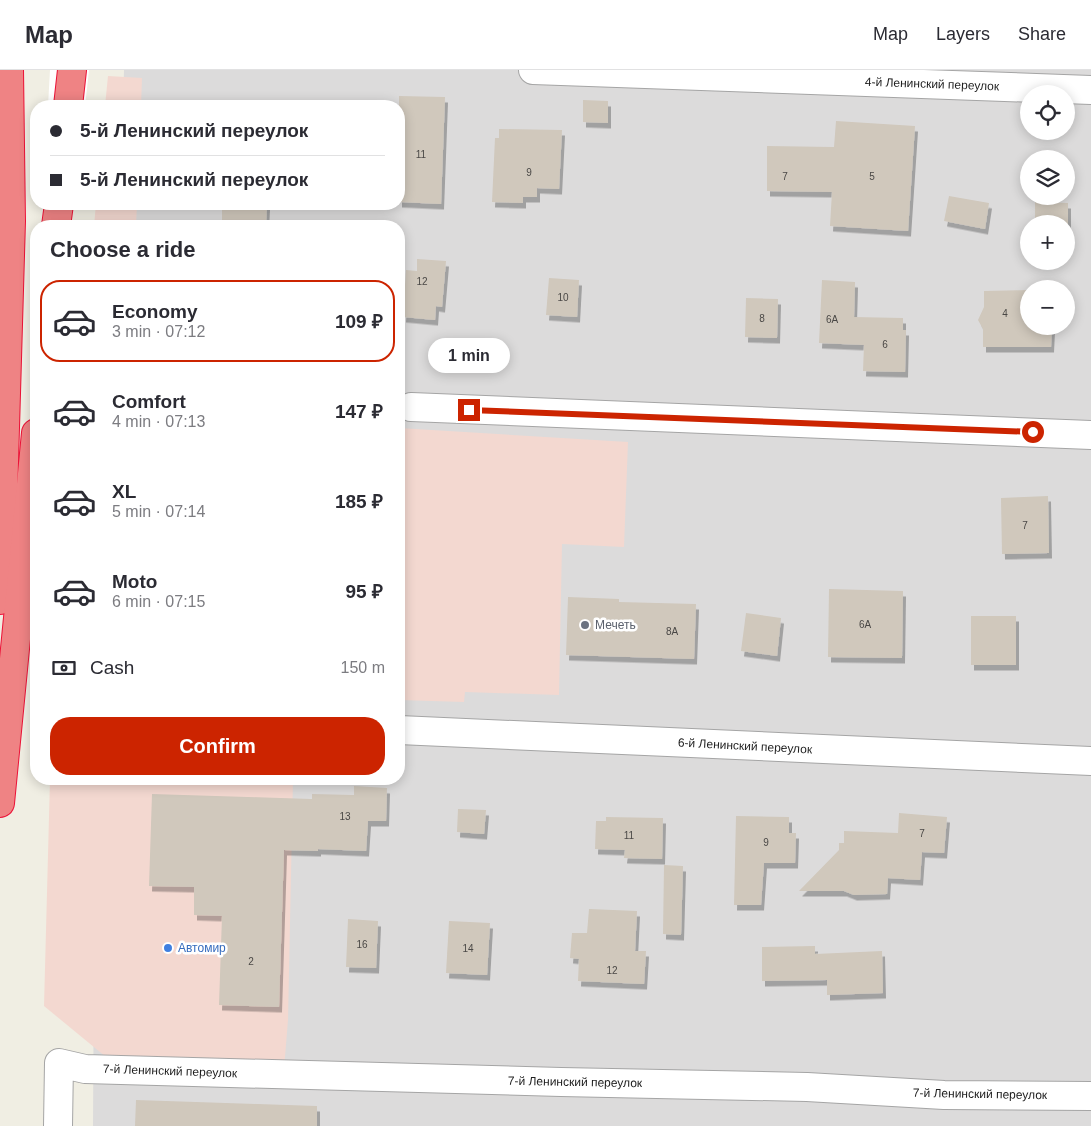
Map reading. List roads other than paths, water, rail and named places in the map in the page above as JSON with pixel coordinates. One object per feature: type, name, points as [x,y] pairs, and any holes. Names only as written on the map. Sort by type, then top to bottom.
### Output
[{"type":"highway","points":[[0,600],[11,221],[9,70]]},
{"type":"highway","points":[[69,100],[72,70]]},
{"type":"highway","points":[[0,803],[30,495]]},
{"type":"street","name":"4-й Ленинский переулок","points":[[533,70],[1091,90]]},
{"type":"street","points":[[411,407],[1091,434]]},
{"type":"street","name":"6-й Ленинский переулок","points":[[405,730],[1091,761]]},
{"type":"street","name":"7-й Ленинский переулок","points":[[58,1126],[59,1063],[85,1069],[531,1082],[807,1087],[944,1095],[1091,1096]]},
{"type":"place","name":"Мечеть","points":[[585,625]]},
{"type":"place","name":"Автомир","points":[[168,948]]}]
